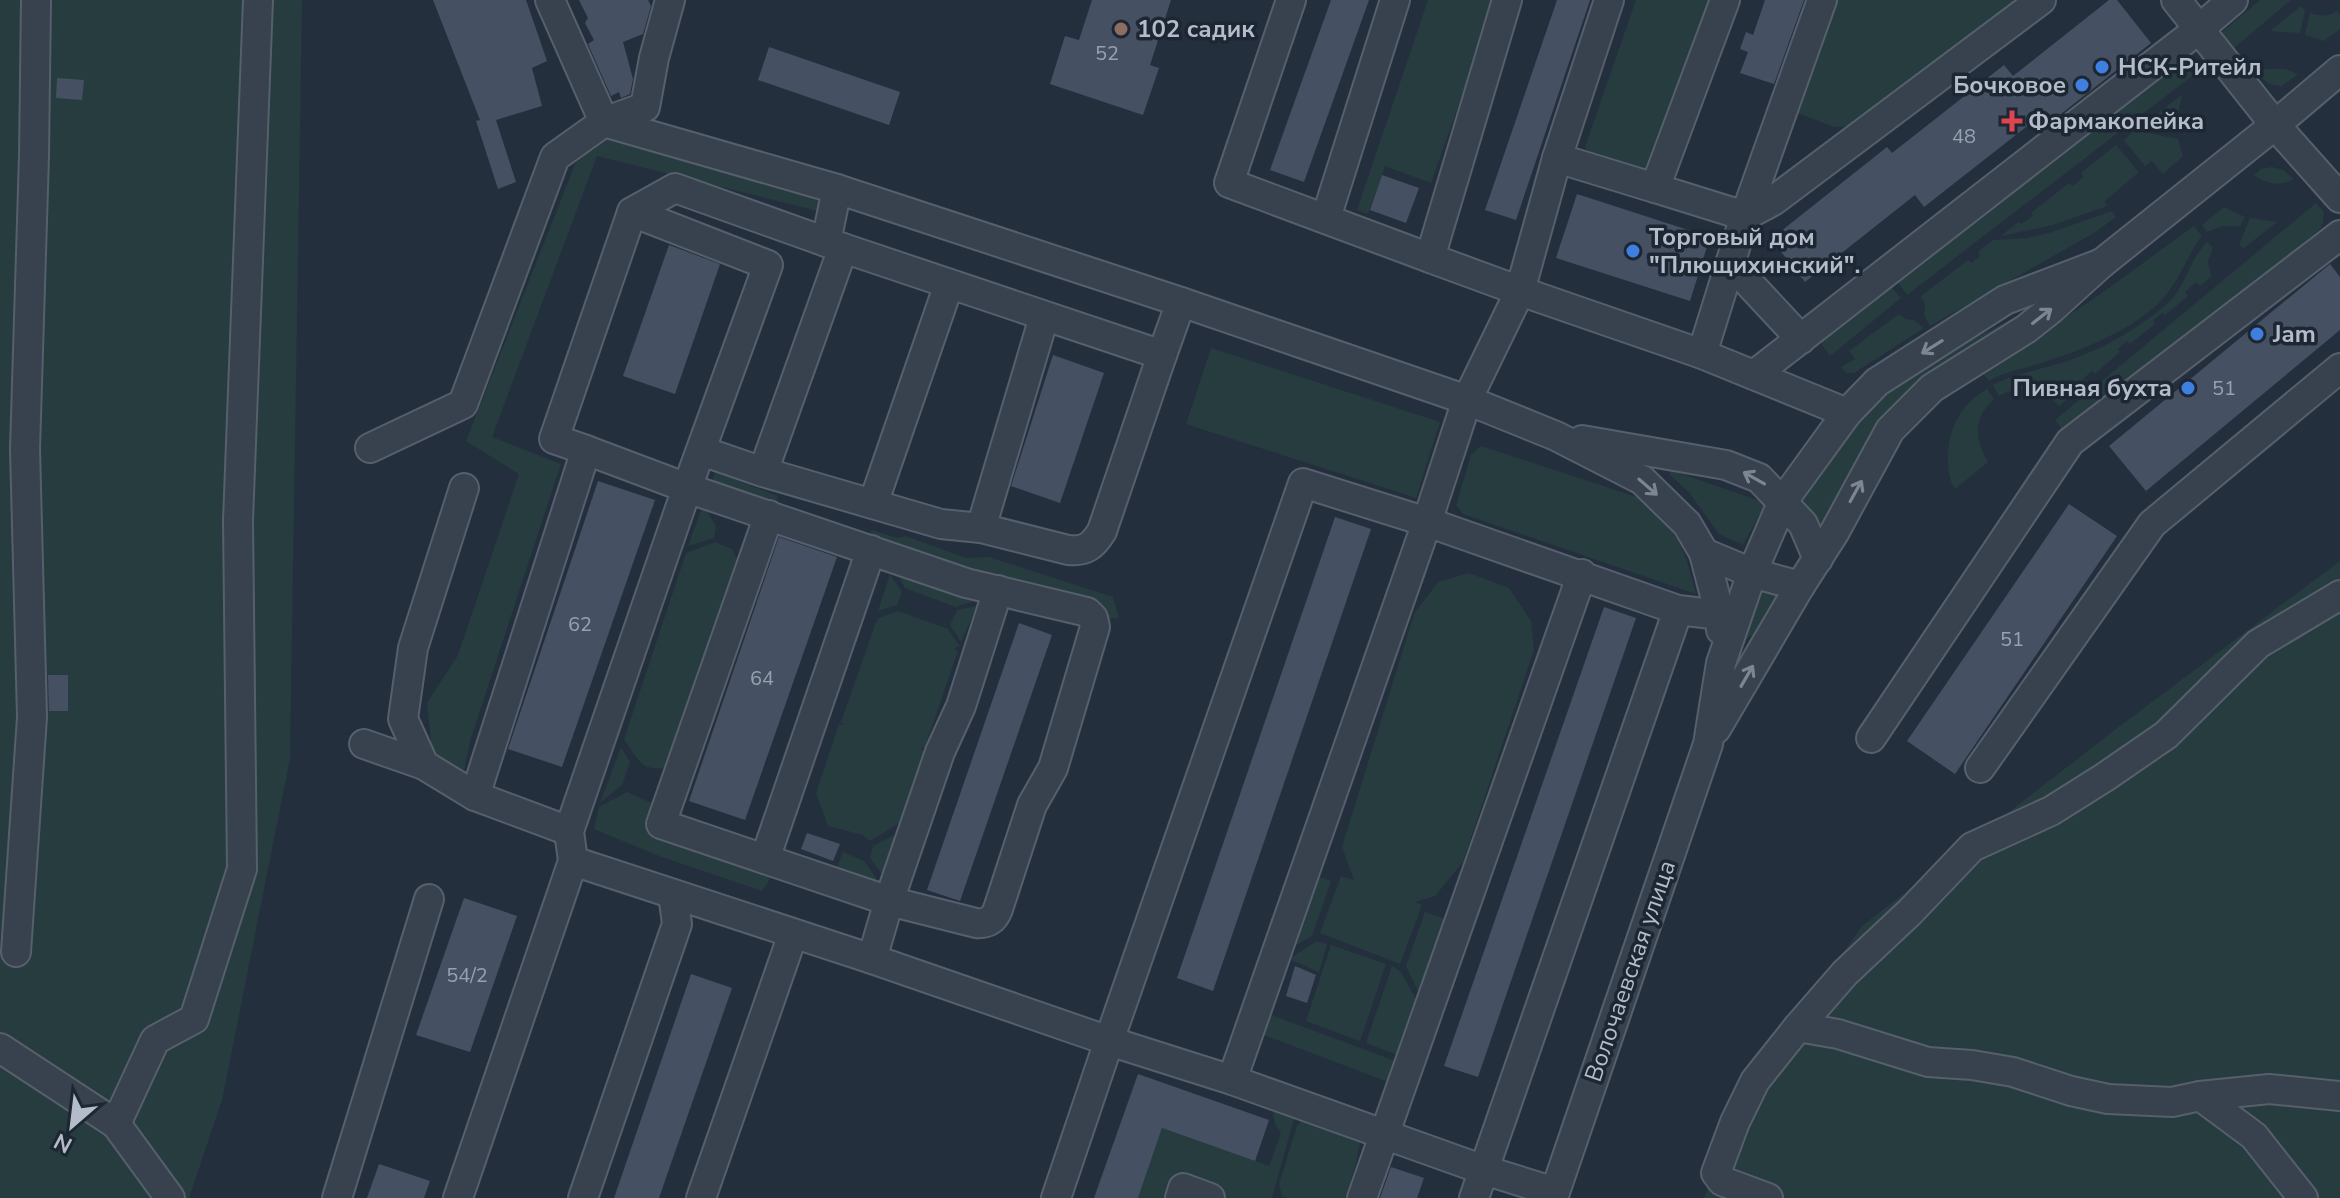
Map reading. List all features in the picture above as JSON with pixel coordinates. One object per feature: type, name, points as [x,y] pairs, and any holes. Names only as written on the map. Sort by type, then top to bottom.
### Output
[{"type":"street","points":[[16,952],[32,717],[25,449],[36,0]]},
{"type":"street","points":[[116,1124],[155,1040],[194,1019],[242,869],[238,521],[258,0]]},
{"type":"street","points":[[550,0],[604,122]]},
{"type":"street","points":[[370,448],[463,404],[555,157],[604,122],[645,107],[670,0]]},
{"type":"street","points":[[1291,0],[1229,183],[1520,291],[1702,354],[1847,413]]},
{"type":"street","points":[[1326,218],[1395,0]]},
{"type":"street","points":[[1430,258],[1507,0]]},
{"type":"street","points":[[1232,1080],[1467,400],[1520,291],[1557,158],[1609,0]]},
{"type":"street","points":[[1655,188],[1725,0]]},
{"type":"street","points":[[1702,354],[1745,216],[1822,0]]},
{"type":"street","points":[[1557,158],[1745,216],[1773,201],[2041,0]]},
{"type":"street","points":[[2176,0],[2275,125],[2340,198]]},
{"type":"street","points":[[1754,375],[2233,0]]},
{"type":"street","points":[[2102,263],[2340,70]]},
{"type":"street","points":[[604,122],[837,189],[1181,302],[1467,400],[1556,436],[1642,480],[1687,524],[1704,553],[1720,615],[1721,663]]},
{"type":"street","points":[[769,515],[661,824],[889,901],[985,924],[997,912],[1032,805],[1053,768],[1095,622],[1087,612],[966,583],[554,439],[632,212],[675,188],[1162,355]]},
{"type":"street","points":[[763,472],[835,245],[837,189]]},
{"type":"street","points":[[458,1198],[573,861],[569,831],[687,488],[768,265],[632,212]]},
{"type":"street","points":[[1871,738],[2070,442],[2340,235]]},
{"type":"street","points":[[1730,263],[1801,339]]},
{"type":"street","name":"Волочаевская улица","points":[[1554,1195],[1708,744],[1721,663],[1752,573],[1783,501],[1847,413],[1877,382],[2005,300],[2102,263]]},
{"type":"street","name":"Волочаевская улица","points":[[1708,744],[1890,430],[1932,388],[2026,329],[2102,263]]},
{"type":"street","points":[[873,504],[949,284]]},
{"type":"street","points":[[702,451],[941,524],[981,528],[1082,551],[1094,543],[1105,523],[1181,302]]},
{"type":"street","points":[[981,528],[1044,317]]},
{"type":"street","points":[[1980,768],[2152,524],[2340,368]]},
{"type":"street","points":[[1556,436],[1726,465],[1759,478],[1803,524],[1818,559]]},
{"type":"street","points":[[475,796],[586,450]]},
{"type":"street","points":[[1056,1198],[1303,483],[1582,574],[1678,610],[1720,615]]},
{"type":"street","points":[[424,765],[403,719],[413,648],[464,488]]},
{"type":"street","points":[[765,859],[871,550]]},
{"type":"street","points":[[1704,553],[1752,573],[1800,586]]},
{"type":"street","points":[[1362,1198],[1582,574]]},
{"type":"street","points":[[872,959],[889,901],[940,752],[961,706],[998,590]]},
{"type":"street","points":[[1768,1198],[1722,1181],[1716,1173],[1735,1122],[1755,1081],[1845,973],[1910,912],[1972,847],[2051,811],[2105,777],[2166,735],[2258,644],[2340,595]]},
{"type":"street","points":[[1474,1198],[1678,610]]},
{"type":"street","points":[[364,744],[424,765],[475,796],[569,831]]},
{"type":"street","points":[[573,861],[1232,1080],[1554,1195]]},
{"type":"street","points":[[583,1198],[677,924],[673,894]]},
{"type":"street","points":[[337,1198],[429,899]]},
{"type":"street","points":[[701,1198],[793,934]]},
{"type":"street","points":[[1798,1027],[1838,1034],[1928,1062],[2013,1072],[2071,1091],[2108,1099],[2172,1102],[2269,1089],[2340,1096]]},
{"type":"street","points":[[0,1048],[116,1124],[170,1198]]},
{"type":"street","points":[[2200,1096],[2254,1136],[2303,1198]]},
{"type":"street","points":[[1180,1198],[1183,1188],[1210,1198]]},
{"type":"green space","points":[[0,0],[302,0],[290,759],[222,1100],[189,1198],[0,1198]]},
{"type":"green space","points":[[1428,0],[1496,0],[1431,183],[1385,166],[1368,214],[1357,210]]},
{"type":"green space","points":[[1636,0],[1715,0],[1652,170],[1639,176],[1590,159],[1585,147]]},
{"type":"green space","points":[[1837,0],[2020,0],[1977,34],[1957,44],[1888,102],[1860,120],[1847,126],[1834,127],[1795,112]]},
{"type":"green space","points":[[2260,0],[2291,0],[2234,48],[2221,33]]},
{"type":"green space","points":[[2301,6],[2305,10],[2300,33],[2270,31]]},
{"type":"green space","points":[[2337,11],[2340,29],[2324,41],[2305,35],[2310,13],[2324,15]]},
{"type":"green space","points":[[2183,60],[2193,62],[2201,69],[1907,295],[1897,281]]},
{"type":"green space","points":[[2285,69],[2298,74],[2282,86],[2274,85],[2257,72]]},
{"type":"green space","points":[[2182,95],[2178,131],[2141,126]]},
{"type":"green space","points":[[2135,130],[2178,139],[2183,156],[2163,174],[2152,161],[2145,166],[2124,140]]},
{"type":"green space","points":[[602,131],[824,201],[826,213],[597,156],[492,437],[561,464],[471,738],[464,770],[455,768],[432,751],[427,703],[458,655],[519,474],[466,441],[575,164]]},
{"type":"green space","points":[[2116,145],[2139,172],[2105,201],[2107,206],[2053,225],[2001,236],[2018,222],[2021,224],[2033,216],[2031,213],[2069,183],[2073,186],[2083,177],[2081,173]]},
{"type":"green space","points":[[2272,167],[2283,170],[2294,179],[2273,183],[2254,175],[2261,169]]},
{"type":"green space","points":[[2316,203],[2324,212],[2320,229],[2069,438],[2055,420]]},
{"type":"green space","points":[[2224,207],[2245,217],[2240,226],[2223,226],[2207,232],[2202,225]]},
{"type":"green space","points":[[2112,211],[2116,217],[2094,233],[1930,326],[1924,315],[1925,304],[1921,296],[1968,260],[1971,263],[1980,256],[1978,252],[1993,240],[2049,233]]},
{"type":"green space","points":[[2250,218],[2277,222],[2244,248],[2239,245]]},
{"type":"green space","points":[[2194,226],[2202,236],[2171,288],[2158,304],[2132,324],[2088,346],[1989,381],[1981,371],[2092,300]]},
{"type":"green space","points":[[2207,242],[2213,248],[2208,261],[2211,277],[2200,286],[2196,282],[2185,292],[2188,296],[2165,315],[2162,313],[2153,320],[2155,324],[2130,344],[2127,341],[2118,349],[2120,352],[2095,374],[2092,371],[2083,379],[2085,382],[2059,406],[2046,395],[2031,390],[2015,390],[1999,396],[1993,385],[2091,352],[2131,331],[2173,297]]},
{"type":"green space","points":[[1890,286],[1901,298],[1830,356],[1822,340]]},
{"type":"green space","points":[[2030,309],[1916,384],[1880,419],[1820,537],[1801,504],[1865,412],[1902,377]]},
{"type":"green space","points":[[1899,314],[1924,328],[1854,373],[1847,373],[1841,367],[1855,359],[1849,351]]},
{"type":"green space","points":[[1211,348],[1440,422],[1416,498],[1186,424]]},
{"type":"green space","points":[[1987,389],[1994,399],[1982,414],[1978,437],[1988,462],[1955,489],[1948,462],[1953,427],[1970,402]]},
{"type":"green space","points":[[1481,446],[1643,499],[1672,531],[1688,565],[1696,594],[1463,514],[1456,505],[1471,455]]},
{"type":"green space","points":[[1670,470],[1766,503],[1743,545],[1719,534],[1688,491],[1670,475]]},
{"type":"green space","points":[[715,472],[778,496],[774,504],[712,482]]},
{"type":"green space","points":[[703,505],[716,526],[714,538],[688,546]]},
{"type":"green space","points":[[872,530],[897,538],[906,536],[966,558],[989,557],[1113,597],[1119,618],[1107,619],[866,539]]},
{"type":"green space","points":[[715,542],[732,549],[745,575],[680,765],[651,768],[641,762],[624,739],[686,553]]},
{"type":"green space","points":[[2340,561],[2340,1198],[1704,1198],[1743,1095],[1862,926],[2116,729]]},
{"type":"green space","points":[[894,567],[978,600],[955,607],[905,588]]},
{"type":"green space","points":[[1469,573],[1509,588],[1531,621],[1534,650],[1463,862],[1435,896],[1415,902],[1422,905],[1400,964],[1320,933],[1341,876],[1354,880],[1342,847],[1414,614],[1438,582]]},
{"type":"green space","points":[[890,574],[902,592],[897,605],[878,611]]},
{"type":"green space","points":[[1780,590],[1754,634],[1746,639],[1746,627],[1760,591]]},
{"type":"green space","points":[[977,606],[961,642],[950,625],[957,610]]},
{"type":"green space","points":[[898,611],[948,629],[960,647],[956,646],[958,651],[925,747],[921,750],[927,752],[903,821],[870,841],[863,835],[828,826],[816,793],[839,724],[845,725],[841,722],[879,620],[876,619]]},
{"type":"green space","points":[[621,747],[630,762],[622,785],[600,803]]},
{"type":"green space","points":[[627,792],[654,804],[768,870],[769,881],[762,891],[659,856],[594,829],[599,807]]},
{"type":"green space","points":[[900,832],[883,876],[870,858],[873,846]]},
{"type":"green space","points":[[843,852],[864,861],[877,879],[867,881],[836,870]]},
{"type":"green space","points":[[1311,874],[1331,881],[1312,936],[1286,951]]},
{"type":"green space","points":[[1425,912],[1446,919],[1420,996],[1406,966]]},
{"type":"green space","points":[[1317,941],[1327,944],[1319,972],[1289,959]]},
{"type":"green space","points":[[1331,945],[1386,964],[1360,1041],[1306,1021]]},
{"type":"green space","points":[[1392,966],[1400,971],[1419,1004],[1400,1056],[1366,1043]]},
{"type":"green space","points":[[1266,1013],[1398,1062],[1391,1083],[1259,1033]]},
{"type":"green space","points":[[1272,1108],[1294,1119],[1272,1198],[1138,1198],[1162,1128],[1269,1166],[1281,1133],[1275,1124]]},
{"type":"green space","points":[[1301,1121],[1360,1142],[1345,1198],[1282,1196],[1279,1184]]},
{"type":"building","points":[[433,0],[526,0],[547,61],[532,68],[542,106],[496,120],[516,182],[498,189],[476,121],[480,120]]},
{"type":"building","points":[[579,0],[648,0],[651,6],[643,34],[623,42],[633,79],[630,94],[621,98],[619,92],[611,96],[588,44],[594,40],[585,23],[588,18]]},
{"type":"building","points":[[1092,0],[1171,0],[1150,65],[1159,68],[1143,115],[1050,84],[1065,36],[1079,40]]},
{"type":"building","points":[[1331,0],[1369,0],[1304,182],[1270,170]]},
{"type":"building","points":[[1557,0],[1590,0],[1516,220],[1485,210]]},
{"type":"building","points":[[1765,0],[1804,0],[1774,84],[1740,73],[1748,52],[1740,49],[1746,32],[1753,35]]},
{"type":"building","points":[[2109,0],[2117,0],[2151,43],[2047,125],[2040,116],[1924,207],[1915,195],[1805,282],[1771,239],[1887,147],[1892,153],[2004,65],[2013,76]]},
{"type":"building","points":[[769,47],[900,92],[889,125],[758,80]]},
{"type":"building","points":[[57,78],[84,80],[82,100],[56,98]]},
{"type":"building","points":[[1382,175],[1419,188],[1406,223],[1370,210]]},
{"type":"building","points":[[1577,194],[1710,237],[1690,301],[1556,258]]},
{"type":"building","points":[[669,245],[720,264],[675,394],[623,376]]},
{"type":"building","points":[[2330,264],[2340,277],[2340,330],[2146,491],[2109,446]]},
{"type":"building","points":[[1053,355],[1104,373],[1060,503],[1011,486]]},
{"type":"building","points":[[598,481],[655,500],[562,767],[508,749]]},
{"type":"building","points":[[2069,504],[2117,536],[1955,774],[1907,741]]},
{"type":"building","points":[[1335,517],[1371,529],[1213,991],[1177,978]]},
{"type":"building","points":[[779,537],[837,557],[745,820],[689,801]]},
{"type":"building","points":[[1604,607],[1636,618],[1478,1077],[1444,1066]]},
{"type":"building","points":[[1019,623],[1052,635],[960,901],[927,890]]},
{"type":"building","points":[[48,675],[68,675],[68,711],[49,711]]},
{"type":"building","points":[[807,833],[840,844],[833,861],[801,849]]},
{"type":"building","points":[[464,898],[517,916],[470,1052],[416,1035]]},
{"type":"building","points":[[1295,966],[1316,975],[1307,1003],[1286,996]]},
{"type":"building","points":[[691,974],[732,988],[659,1198],[614,1198]]},
{"type":"building","points":[[1138,1074],[1269,1120],[1255,1161],[1162,1128],[1138,1198],[1094,1198]]},
{"type":"building","points":[[379,1164],[430,1181],[424,1198],[367,1198]]},
{"type":"building","points":[[1391,1167],[1424,1178],[1417,1198],[1380,1198]]},
{"type":"place","name":"102 садик","points":[[1121,29]]},
{"type":"place","name":"НСК-Ритейл","points":[[2102,67]]},
{"type":"place","name":"Бочковое","points":[[2082,85]]},
{"type":"place","name":"Фармакопейка","points":[[2012,121]]},
{"type":"place","name":"Торговый дом \"Плющихинский\".","points":[[1633,251]]},
{"type":"place","name":"Jam","points":[[2257,334]]},
{"type":"place","name":"Пивная бухта","points":[[2188,388]]}]
